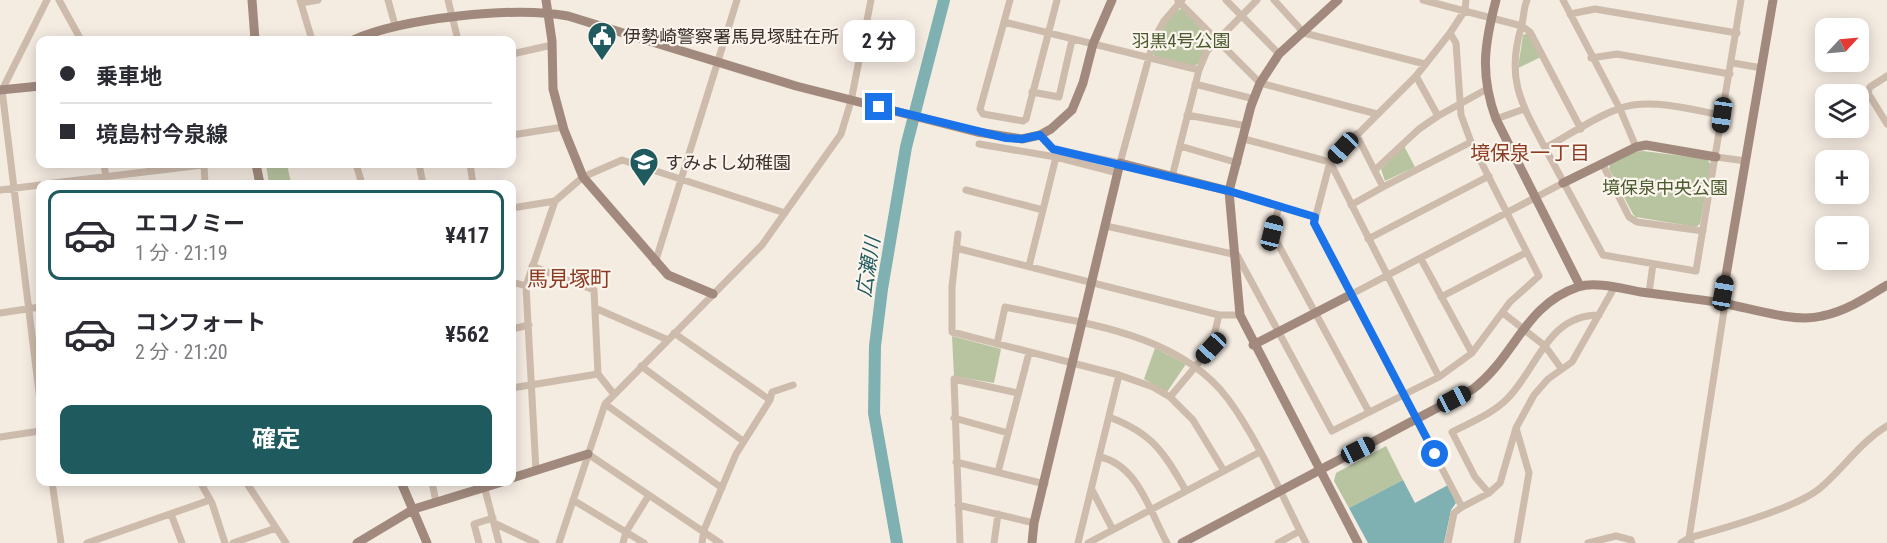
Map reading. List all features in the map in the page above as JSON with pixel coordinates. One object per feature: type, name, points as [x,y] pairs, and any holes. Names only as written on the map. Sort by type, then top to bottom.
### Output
[{"type":"street","points":[[36,364],[1,90],[47,0]]},
{"type":"street","points":[[59,0],[79,36]]},
{"type":"street","points":[[252,0],[255,36]]},
{"type":"street","points":[[311,36],[300,2],[318,0]]},
{"type":"street","points":[[388,0],[395,25]]},
{"type":"street","points":[[448,0],[457,36]]},
{"type":"street","points":[[546,0],[552,45],[554,89],[563,127],[583,177],[655,263],[668,275],[712,294]]},
{"type":"street","points":[[655,263],[737,0]]},
{"type":"street","points":[[559,543],[605,404],[613,393],[762,245],[840,134],[855,101],[871,0]]},
{"type":"street","points":[[1010,0],[980,112],[1025,120],[1057,0]]},
{"type":"street","points":[[368,36],[395,25],[499,13],[548,12],[855,101],[1013,139],[1040,135],[1058,125],[1072,110],[1083,83],[1093,44],[1112,0]]},
{"type":"street","points":[[1226,0],[1280,54]]},
{"type":"street","points":[[1172,177],[1199,70],[1216,40],[1257,0]]},
{"type":"street","points":[[1274,0],[1304,33],[1425,64]]},
{"type":"street","points":[[1323,0],[1330,8]]},
{"type":"street","points":[[1338,0],[1280,54],[1260,83],[1229,191],[1237,255],[1240,315],[1253,345],[1358,543]]},
{"type":"street","points":[[1423,0],[1492,17],[1522,26],[1530,32],[1581,129]]},
{"type":"street","points":[[1462,507],[1314,223],[1330,162],[1416,76],[1450,33],[1465,10],[1466,0]]},
{"type":"street","points":[[1496,0],[1486,41],[1487,89],[1497,119],[1580,286]]},
{"type":"street","points":[[1527,0],[1516,43],[1514,66],[1518,95],[1603,255],[1696,271],[1741,0]]},
{"type":"street","points":[[1563,0],[1591,58],[1620,109],[1636,147]]},
{"type":"street","points":[[1690,540],[1725,304],[1723,293],[1773,0]]},
{"type":"street","points":[[1032,543],[1119,168],[1148,57],[1159,28],[1180,1],[1260,83],[1377,114]]},
{"type":"street","points":[[1570,14],[1595,9],[1737,33]]},
{"type":"street","points":[[1004,22],[1199,70]]},
{"type":"street","points":[[1106,226],[1237,255],[1332,431],[1439,377],[1472,353],[1510,302],[1539,276],[1471,142],[1458,104],[1456,43],[1450,33]]},
{"type":"street","points":[[1032,92],[1059,97],[1072,40]]},
{"type":"street","points":[[516,53],[552,45]]},
{"type":"street","points":[[1591,58],[1617,54],[1730,74]]},
{"type":"street","points":[[1732,63],[1762,68]]},
{"type":"street","points":[[1416,76],[1438,116]]},
{"type":"street","points":[[1887,76],[1870,87],[1868,93],[1887,124]]},
{"type":"street","points":[[1195,84],[1254,99]]},
{"type":"street","points":[[1,90],[36,86]]},
{"type":"street","points":[[1375,170],[1419,129],[1487,89]]},
{"type":"street","points":[[1545,148],[1620,109],[1634,105],[1661,104],[1722,115]]},
{"type":"street","points":[[1497,119],[1524,109]]},
{"type":"street","points":[[1188,115],[1247,126]]},
{"type":"street","points":[[516,134],[563,127]]},
{"type":"street","points":[[1356,134],[1383,187]]},
{"type":"street","points":[[1040,135],[1053,149],[1119,168]]},
{"type":"street","points":[[1244,139],[1330,162],[1439,377]]},
{"type":"street","points":[[1351,205],[1471,142]]},
{"type":"street","points":[[979,144],[1172,177],[1229,191],[1315,217]]},
{"type":"street","points":[[1253,345],[1636,147],[1646,145],[1746,161]]},
{"type":"street","points":[[1180,146],[1238,163]]},
{"type":"street","points":[[1029,266],[1056,158]]},
{"type":"street","points":[[536,471],[526,286],[555,201],[583,177],[622,160],[785,213]]},
{"type":"street","points":[[1602,163],[1629,217],[1637,222],[1703,231]]},
{"type":"street","points":[[113,180],[185,168]]},
{"type":"street","points":[[1368,239],[1489,176]]},
{"type":"street","points":[[0,190],[36,185]]},
{"type":"street","points":[[966,190],[1043,210]]},
{"type":"street","points":[[516,207],[555,201]]},
{"type":"street","points":[[1279,206],[1272,233],[1369,412]]},
{"type":"street","points":[[958,234],[952,286],[952,332],[1119,375],[1145,384],[1170,397],[1193,420],[1224,471]]},
{"type":"street","points":[[956,248],[1219,315],[1240,315]]},
{"type":"street","points":[[1441,297],[1527,252]]},
{"type":"street","points":[[1421,259],[1472,353]]},
{"type":"street","points":[[1649,293],[1653,264]]},
{"type":"street","points":[[532,266],[594,290],[598,374],[613,393]]},
{"type":"street","points":[[516,283],[526,286]]},
{"type":"street","points":[[1182,543],[1473,389],[1489,376],[1536,311],[1548,301],[1580,286],[1649,293],[1789,316],[1819,317],[1850,307],[1887,285]]},
{"type":"street","points":[[1448,543],[1454,513],[1489,493],[1500,483],[1516,428],[1534,395],[1561,368],[1572,362],[1614,288]]},
{"type":"street","points":[[997,344],[1005,307],[1150,342],[1194,366],[1227,398],[1306,543]]},
{"type":"street","points":[[0,313],[36,308]]},
{"type":"street","points":[[595,308],[668,340]]},
{"type":"street","points":[[1503,313],[1545,346],[1561,368]]},
{"type":"street","points":[[1170,397],[1211,348],[1219,315]]},
{"type":"street","points":[[1489,493],[1475,477],[1452,432],[1494,410],[1508,398],[1545,346],[1567,321],[1584,315],[1599,315]]},
{"type":"street","points":[[516,328],[529,325]]},
{"type":"street","points":[[674,333],[770,400]]},
{"type":"street","points":[[998,472],[1029,353]]},
{"type":"street","points":[[641,366],[743,441]]},
{"type":"street","points":[[516,387],[598,374]]},
{"type":"street","points":[[1078,543],[1119,375]]},
{"type":"street","points":[[960,543],[954,379],[1018,393]]},
{"type":"street","points":[[702,543],[704,530],[743,441],[770,400],[772,392],[793,384]]},
{"type":"street","points":[[605,404],[722,488]]},
{"type":"street","points":[[1109,417],[1131,425],[1153,440],[1168,458],[1186,491]]},
{"type":"street","points":[[954,418],[1008,433]]},
{"type":"street","points":[[1681,543],[1805,499],[1843,468],[1868,439],[1887,426]]},
{"type":"street","points":[[1516,428],[1529,473],[1517,543]]},
{"type":"street","points":[[0,437],[36,432]]},
{"type":"street","points":[[1088,543],[1258,453]]},
{"type":"street","points":[[516,477],[588,454]]},
{"type":"street","points":[[588,454],[704,530],[720,543]]},
{"type":"street","points":[[1100,457],[1115,462],[1130,473],[1167,543]]},
{"type":"street","points":[[956,462],[1045,484]]},
{"type":"street","points":[[53,486],[61,543]]},
{"type":"street","points":[[202,486],[210,500],[225,543]]},
{"type":"street","points":[[249,486],[286,543]]},
{"type":"street","points":[[403,486],[427,543]]},
{"type":"street","points":[[433,486],[435,502]]},
{"type":"street","points":[[357,543],[414,509],[479,486]]},
{"type":"street","points":[[484,486],[499,543]]},
{"type":"street","points":[[1092,490],[1113,530]]},
{"type":"street","points":[[623,543],[626,532],[649,495]]},
{"type":"street","points":[[87,543],[210,500]]},
{"type":"street","points":[[573,500],[644,543]]},
{"type":"street","points":[[958,504],[1035,523]]},
{"type":"street","points":[[171,514],[182,543]]},
{"type":"street","points":[[994,543],[998,514]]},
{"type":"street","points":[[479,543],[474,524],[493,520],[536,543]]},
{"type":"street","points":[[233,543],[276,528]]},
{"type":"street","points":[[1278,543],[1300,531]]},
{"type":"street","points":[[1588,543],[1616,536],[1630,540],[1632,543]]},
{"type":"green space","name":"羽黒4号公園","points":[[1182,9],[1211,39],[1198,64],[1193,66],[1154,57],[1152,51],[1163,27],[1177,10]]},
{"type":"green space","points":[[1528,33],[1541,57],[1518,68],[1523,35]]},
{"type":"green space","points":[[1404,146],[1415,167],[1385,181],[1381,169]]},
{"type":"green space","name":"境保泉中央公園","points":[[1643,151],[1707,159],[1711,165],[1700,224],[1696,227],[1636,217],[1633,214],[1609,169],[1610,164],[1631,152]]},
{"type":"green space","points":[[267,168],[288,168],[290,180],[268,180]]},
{"type":"green space","points":[[952,336],[1001,349],[994,383],[954,376]]},
{"type":"green space","points":[[1155,348],[1186,364],[1167,392],[1144,379]]},
{"type":"green space","points":[[1386,446],[1403,480],[1349,508],[1334,481],[1336,473]]},
{"type":"water","points":[[1403,480],[1415,503],[1448,485],[1456,503],[1451,510],[1444,543],[1368,543],[1349,508]]},
{"type":"waterway","name":"広瀬川","points":[[897,543],[874,413],[875,346],[882,289],[906,147],[944,0]]},
{"type":"place","name":"伊勢崎警察署馬見塚駐在所","points":[[602,62]]},
{"type":"place","name":"すみよし幼稚園","points":[[644,188]]},
{"type":"district","name":"境保泉一丁目","points":[[1530,153]]},
{"type":"district","name":"馬見塚町","points":[[569,279]]},
{"type":"route","points":[[879,107],[1006,138],[1022,139],[1040,135],[1045,144],[1053,149],[1120,163],[1229,191],[1315,217],[1314,223],[1350,295],[1435,454]]}]
